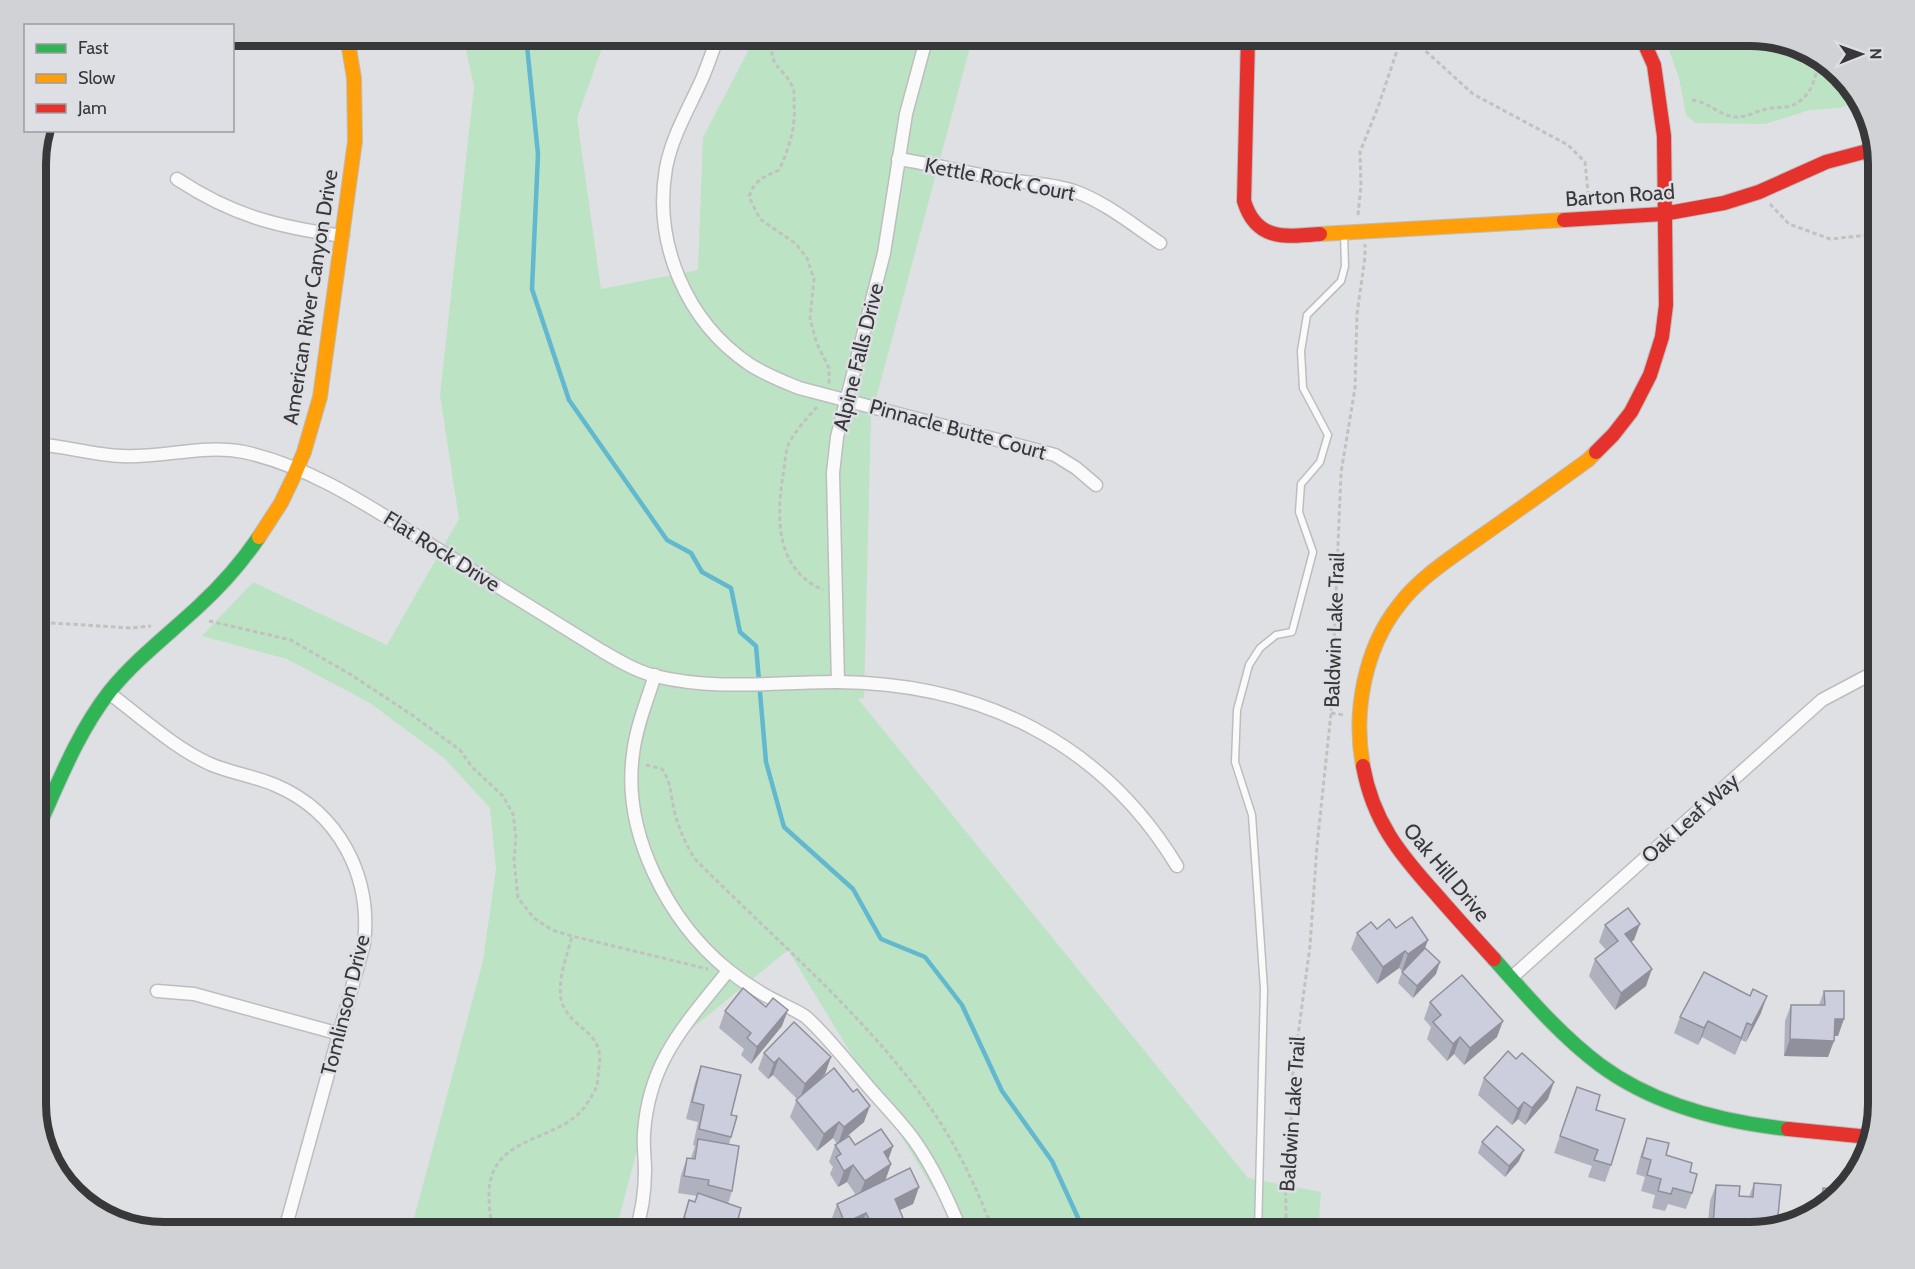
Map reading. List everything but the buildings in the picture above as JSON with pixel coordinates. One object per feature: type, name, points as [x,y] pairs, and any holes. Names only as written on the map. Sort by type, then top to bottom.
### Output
[{"type":"street","name":"American River Canyon Drive","points":[[47,808],[76,744],[109,693],[134,663],[212,594],[238,567],[276,515],[298,471],[320,397],[355,141],[354,78],[349,46]]},
{"type":"street","name":"Pinnacle Butte Court","points":[[714,46],[673,142],[666,168],[663,198],[669,251],[687,296],[714,334],[750,364],[799,388],[1055,455],[1076,468],[1096,485]]},
{"type":"street","name":"Alpine Falls Drive","points":[[838,682],[833,473],[837,437],[884,253],[906,114],[924,46]]},
{"type":"street","name":"Barton Road","points":[[1248,46],[1244,201],[1253,222],[1269,234],[1283,236],[1351,230],[1449,227],[1663,214],[1724,204],[1759,192],[1826,162],[1867,151]]},
{"type":"street","name":"Oak Hill Drive","points":[[1645,46],[1654,65],[1664,136],[1663,214],[1666,305],[1662,337],[1650,375],[1631,412],[1613,435],[1588,460],[1434,570],[1415,586],[1397,607],[1385,627],[1366,673],[1359,731],[1360,760],[1367,790],[1390,840],[1411,867],[1511,978],[1564,1035],[1593,1062],[1644,1092],[1680,1108],[1713,1118],[1744,1125],[1864,1136]]},
{"type":"street","name":"Kettle Rock Court","points":[[898,159],[1002,179],[1050,184],[1075,192],[1096,201],[1160,243]]},
{"type":"street","points":[[177,179],[221,205],[263,222],[343,236]]},
{"type":"street","name":"Flat Rock Drive","points":[[47,445],[121,456],[218,449],[243,452],[268,459],[339,489],[366,504],[602,651],[632,668],[655,675],[702,684],[838,682],[920,689],[992,708],[1027,724],[1091,765],[1124,796],[1149,824],[1177,866]]},
{"type":"street","points":[[655,675],[637,731],[631,780],[637,829],[654,872],[678,914],[709,952],[750,987],[804,1016],[826,1037],[914,1140],[957,1222]]},
{"type":"street","name":"Oak Leaf Way","points":[[1511,978],[1822,700],[1868,676]]},
{"type":"street","name":"Tomlinson Drive","points":[[109,693],[194,755],[233,773],[274,784],[301,798],[324,818],[343,842],[357,869],[364,898],[366,929],[361,959],[287,1222]]},
{"type":"street","points":[[638,1222],[643,1199],[646,1112],[652,1085],[663,1059],[678,1034],[728,970]]},
{"type":"street","points":[[157,991],[194,994],[340,1034]]},
{"type":"lane","points":[[1258,1222],[1264,989],[1252,815],[1235,762],[1237,710],[1248,665],[1260,648],[1276,635],[1292,632],[1313,552],[1299,512],[1301,484],[1320,462],[1328,435],[1303,388],[1301,351],[1307,315],[1341,281],[1351,230]]},
{"type":"path","points":[[771,46],[770,52],[773,62],[794,90],[796,121],[779,170],[761,179],[752,187],[749,197],[760,219],[796,244],[807,258],[814,279],[810,319],[817,344],[829,368],[828,395],[804,421],[788,445],[780,515],[781,541],[792,565],[810,584],[836,596]]},
{"type":"path","name":"Baldwin Lake Trail","points":[[1286,1222],[1286,1179],[1292,1139],[1290,1095],[1310,946],[1317,846],[1331,713],[1341,473],[1355,387],[1357,314],[1366,247],[1351,230],[1360,152],[1378,108],[1399,46]]},
{"type":"path","points":[[1420,46],[1473,94],[1568,145],[1585,162],[1589,219]]},
{"type":"path","points":[[1692,100],[1704,101],[1718,112],[1735,117],[1765,109],[1790,106],[1810,91],[1817,67]]},
{"type":"path","points":[[1759,192],[1789,224],[1830,239],[1868,235]]},
{"type":"path","points":[[47,623],[132,628],[210,621],[291,640],[393,702],[460,750],[472,767],[503,796],[513,814],[518,898],[534,918],[552,930],[572,936],[701,969],[728,970]]},
{"type":"path","points":[[632,763],[662,769],[669,783],[680,831],[695,859],[848,1008],[905,1073],[957,1152],[990,1222]]},
{"type":"path","points":[[493,1222],[489,1205],[489,1184],[494,1168],[503,1157],[517,1147],[578,1115],[597,1086],[600,1061],[597,1043],[562,1004],[561,984],[572,936]]},
{"type":"green space","points":[[465,46],[603,46],[577,118],[601,289],[698,270],[703,137],[751,46],[970,46],[871,417],[864,698],[858,699],[1248,1178],[1321,1192],[1319,1222],[953,1222],[788,950],[663,1052],[618,1222],[413,1222],[483,961],[496,869],[490,808],[444,758],[370,703],[287,659],[202,636],[253,582],[387,645],[459,519],[440,395],[474,87]]},
{"type":"green space","points":[[1668,46],[1751,46],[1789,53],[1816,66],[1831,78],[1831,84],[1836,84],[1852,104],[1839,108],[1810,110],[1765,124],[1695,123],[1686,115],[1679,78]]},
{"type":"waterway","points":[[527,46],[538,154],[532,289],[569,400],[667,540],[691,553],[702,572],[731,588],[740,632],[756,646],[766,762],[784,827],[853,889],[881,939],[925,957],[962,1005],[1002,1091],[1052,1161],[1080,1222]]},
{"type":"traffic: fast","points":[[47,807],[78,741],[110,691],[142,657],[216,590],[259,537]]},
{"type":"traffic: fast","points":[[1494,959],[1544,1015],[1571,1041],[1621,1079],[1643,1091],[1690,1109],[1738,1122],[1788,1129]]},
{"type":"traffic: slow","points":[[259,537],[281,503],[293,478],[304,452],[320,397],[355,141],[354,78],[349,46]]},
{"type":"traffic: slow","points":[[1320,234],[1564,220]]},
{"type":"traffic: slow","points":[[1363,766],[1359,725],[1364,682],[1377,641],[1399,605],[1436,568],[1596,452]]},
{"type":"traffic: jam","points":[[1248,46],[1244,201],[1249,214],[1256,223],[1273,234],[1295,236],[1320,234]]},
{"type":"traffic: jam","points":[[1596,452],[1631,412],[1650,375],[1662,337],[1666,305],[1664,136],[1654,65],[1645,46]]},
{"type":"traffic: jam","points":[[1564,220],[1663,214],[1724,203],[1759,192],[1826,162],[1867,151]]},
{"type":"traffic: jam","points":[[1363,766],[1373,803],[1399,850],[1494,959]]},
{"type":"traffic: jam","points":[[1788,1129],[1864,1136]]}]
